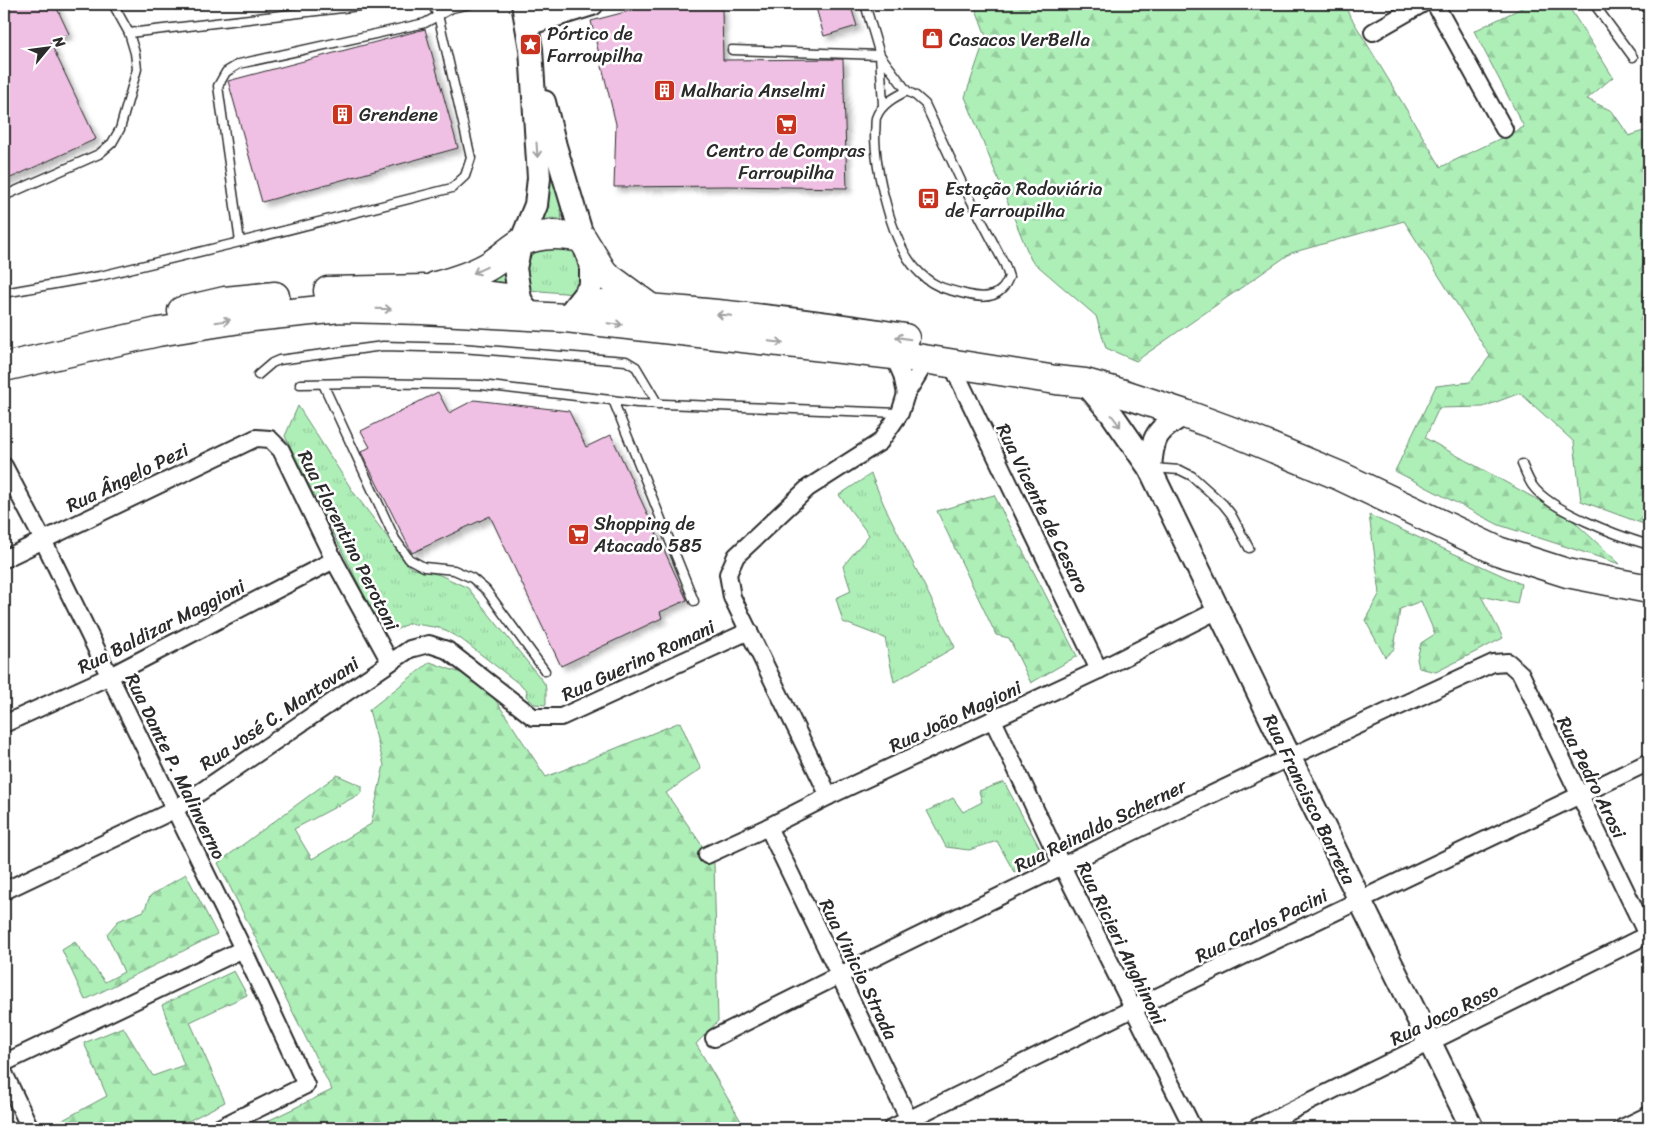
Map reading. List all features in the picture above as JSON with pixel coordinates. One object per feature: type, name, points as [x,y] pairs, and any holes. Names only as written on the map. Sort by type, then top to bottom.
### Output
[{"type":"highway","points":[[426,289],[460,279],[488,266],[520,242],[543,235],[566,235],[581,227],[604,274],[650,308]]},
{"type":"highway","points":[[4,362],[33,351],[225,301],[343,290],[426,289],[525,307]]},
{"type":"highway","points":[[4,367],[158,332],[253,317],[340,308],[525,307],[571,311],[939,361],[1085,383]]},
{"type":"highway","points":[[571,311],[650,308],[766,320],[948,345],[1058,370],[1085,383],[1185,414],[1239,434],[1340,476],[1498,551],[1567,573],[1649,589]]},
{"type":"street","points":[[571,311],[591,286],[591,266],[581,227],[555,146],[531,49],[525,14],[592,4]]},
{"type":"street","points":[[1373,32],[1422,4]]},
{"type":"street","points":[[1435,4],[1504,129]]},
{"type":"street","points":[[525,307],[515,268],[520,242],[536,205],[539,178],[531,49]]},
{"type":"street","points":[[893,355],[902,374],[906,394]]},
{"type":"street","points":[[829,796],[732,596],[728,574],[736,556],[808,488],[880,442],[900,413],[906,394],[939,361]]},
{"type":"street","name":"Rua Vicente de Cesaro","points":[[939,361],[1099,670]]},
{"type":"street","name":"Rua Francisco Barreta","points":[[1085,383],[1150,468],[1359,900],[1472,1128]]},
{"type":"street","points":[[1150,468],[1151,451],[1157,434],[1166,424],[1185,414]]},
{"type":"street","name":"Rua Ângelo Pezi","points":[[4,559],[256,438],[270,439]]},
{"type":"street","name":"Rua Florentino Perotoni","points":[[270,439],[281,450],[334,560],[390,662]]},
{"type":"street","name":"Rua Dante P. Malinverno","points":[[4,466],[43,540],[243,949],[306,1086],[219,1128]]},
{"type":"street","name":"Rua Baldizar Maggioni","points":[[4,724],[110,676],[334,560]]},
{"type":"street","name":"Rua João Magioni","points":[[707,855],[1099,670],[1218,610]]},
{"type":"street","name":"Rua Guerino Romani","points":[[390,662],[410,649],[429,644],[447,650],[533,716],[561,717],[749,631]]},
{"type":"street","name":"Rua José C. Mantovani","points":[[4,891],[174,810],[390,662]]},
{"type":"street","name":"Rua Reinaldo Scherner","points":[[714,1038],[839,975],[1289,756],[1493,663],[1508,662]]},
{"type":"street","name":"Rua Pedro Arosi","points":[[1508,662],[1521,674],[1578,795],[1649,936]]},
{"type":"street","name":"Rua Ricieri Anghinoni","points":[[993,720],[1132,1009],[1193,1128]]},
{"type":"street","name":"Rua Carlos Pacini","points":[[892,1128],[911,1124],[1132,1009],[1649,762]]},
{"type":"street","name":"Rua Vinicio Strada","points":[[768,827],[911,1124]]},
{"type":"street","name":"Rua Joco Roso","points":[[1256,1128],[1649,936]]},
{"type":"street","points":[[4,1063],[243,949]]},
{"type":"street","points":[[4,1073],[30,1128]]},
{"type":"street","points":[[1622,1128],[1649,1115]]},
{"type":"lane","points":[[4,196],[99,154],[112,143],[120,129],[137,69],[135,53],[129,33],[113,4]]},
{"type":"lane","points":[[129,33],[377,4]]},
{"type":"lane","points":[[4,293],[100,276],[452,188],[465,176],[471,158],[438,15],[432,4]]},
{"type":"lane","points":[[240,242],[218,86],[226,72],[239,64],[425,23],[452,8],[470,4]]},
{"type":"lane","points":[[865,4],[880,55],[883,105]]},
{"type":"lane","points":[[1594,4],[1633,57]]},
{"type":"lane","points":[[732,50],[880,55]]},
{"type":"lane","points":[[880,55],[907,91],[925,104],[962,183],[1005,265],[1009,277],[1001,290],[992,295],[979,298],[937,287],[916,269],[903,249],[888,209],[875,143],[876,118],[883,105],[907,91]]},
{"type":"lane","points":[[258,375],[272,363],[279,360],[383,346],[480,350],[626,360],[636,367],[658,404]]},
{"type":"lane","points":[[300,384],[481,385],[658,404],[900,413]]},
{"type":"lane","points":[[322,384],[395,539],[409,560],[424,567],[454,570],[472,578],[486,590],[545,671]]},
{"type":"lane","points":[[613,400],[694,601]]},
{"type":"lane","points":[[1522,464],[1533,486],[1562,508],[1604,530],[1649,545]]},
{"type":"lane","points":[[1150,468],[1180,470],[1192,476],[1223,504],[1231,514],[1249,548]]},
{"type":"green space","points":[[974,4],[1343,4],[1441,167],[1524,127],[1474,31],[1530,4],[1567,4],[1613,77],[1587,99],[1612,111],[1629,136],[1649,129],[1649,526],[1581,501],[1574,442],[1520,393],[1483,407],[1439,408],[1425,438],[1569,517],[1620,564],[1499,525],[1395,471],[1436,386],[1470,382],[1490,356],[1404,221],[1291,253],[1136,361],[1106,348],[1096,316],[1031,260],[965,97],[986,36]]},
{"type":"green space","points":[[548,143],[557,182],[562,220],[552,218],[544,220],[549,183]]},
{"type":"green space","points":[[554,242],[573,247],[581,260],[584,275],[575,294],[529,290],[524,270],[533,252]]},
{"type":"green space","points":[[509,264],[509,290],[473,286]]},
{"type":"green space","points":[[298,406],[354,493],[411,568],[440,575],[468,588],[545,684],[546,705],[534,704],[526,696],[527,690],[461,639],[440,628],[409,623],[396,630],[388,627],[385,617],[374,615],[285,436]]},
{"type":"green space","points":[[871,474],[884,505],[955,647],[894,682],[885,638],[843,622],[836,598],[851,591],[843,566],[869,535],[839,495]]},
{"type":"green space","points":[[994,495],[1077,656],[1031,683],[1009,638],[996,635],[937,511]]},
{"type":"green space","points":[[1369,515],[1521,584],[1517,604],[1481,596],[1503,638],[1436,672],[1419,668],[1417,659],[1421,643],[1435,634],[1421,601],[1400,609],[1394,649],[1385,657],[1365,620],[1380,593]]},
{"type":"green space","points":[[430,662],[483,681],[546,777],[680,722],[701,769],[666,793],[714,863],[718,1021],[696,1044],[745,1128],[253,1128],[332,1090],[218,863],[337,775],[362,786],[362,793],[294,829],[312,859],[371,824],[384,765],[369,710]]},
{"type":"green space","points":[[1004,782],[1044,856],[1014,872],[997,841],[969,850],[946,847],[927,811],[953,798],[963,812],[982,802],[979,791]]},
{"type":"green space","points":[[186,874],[217,934],[85,1000],[62,950],[75,942],[105,982],[124,972],[107,934],[118,921],[144,911],[150,896]]},
{"type":"green space","points":[[234,971],[247,995],[190,1022],[225,1102],[175,1128],[50,1127],[107,1096],[84,1043],[123,1027],[153,1076],[184,1065],[162,1005]]},
{"type":"building","points":[[4,4],[55,4],[69,34],[50,42],[96,139],[4,181]]},
{"type":"building","points":[[815,4],[850,4],[857,26],[824,36]]},
{"type":"building","points":[[633,6],[722,8],[723,60],[843,59],[847,188],[614,187],[616,124],[591,21],[633,10]]},
{"type":"building","name":"Grendene","points":[[425,29],[458,148],[262,202],[228,81]]},
{"type":"building","name":"Shopping de Atacado 585","points":[[438,392],[449,413],[474,400],[569,411],[586,447],[611,435],[687,600],[660,612],[662,618],[561,666],[490,516],[412,553],[361,452],[370,447],[361,431]]},
{"type":"place","name":"Casacos VerBella","points":[[933,39]]},
{"type":"place","name":"Pórtico de Farroupilha","points":[[531,44]]},
{"type":"place","name":"Malharia Anselmi","points":[[665,90]]},
{"type":"place","name":"Grendene","points":[[343,114]]},
{"type":"place","name":"Centro de Compras Farroupilha","points":[[786,124]]},
{"type":"place","name":"Estação Rodoviária de Farroupilha","points":[[929,199]]},
{"type":"place","name":"Shopping de Atacado 585","points":[[578,534]]}]
